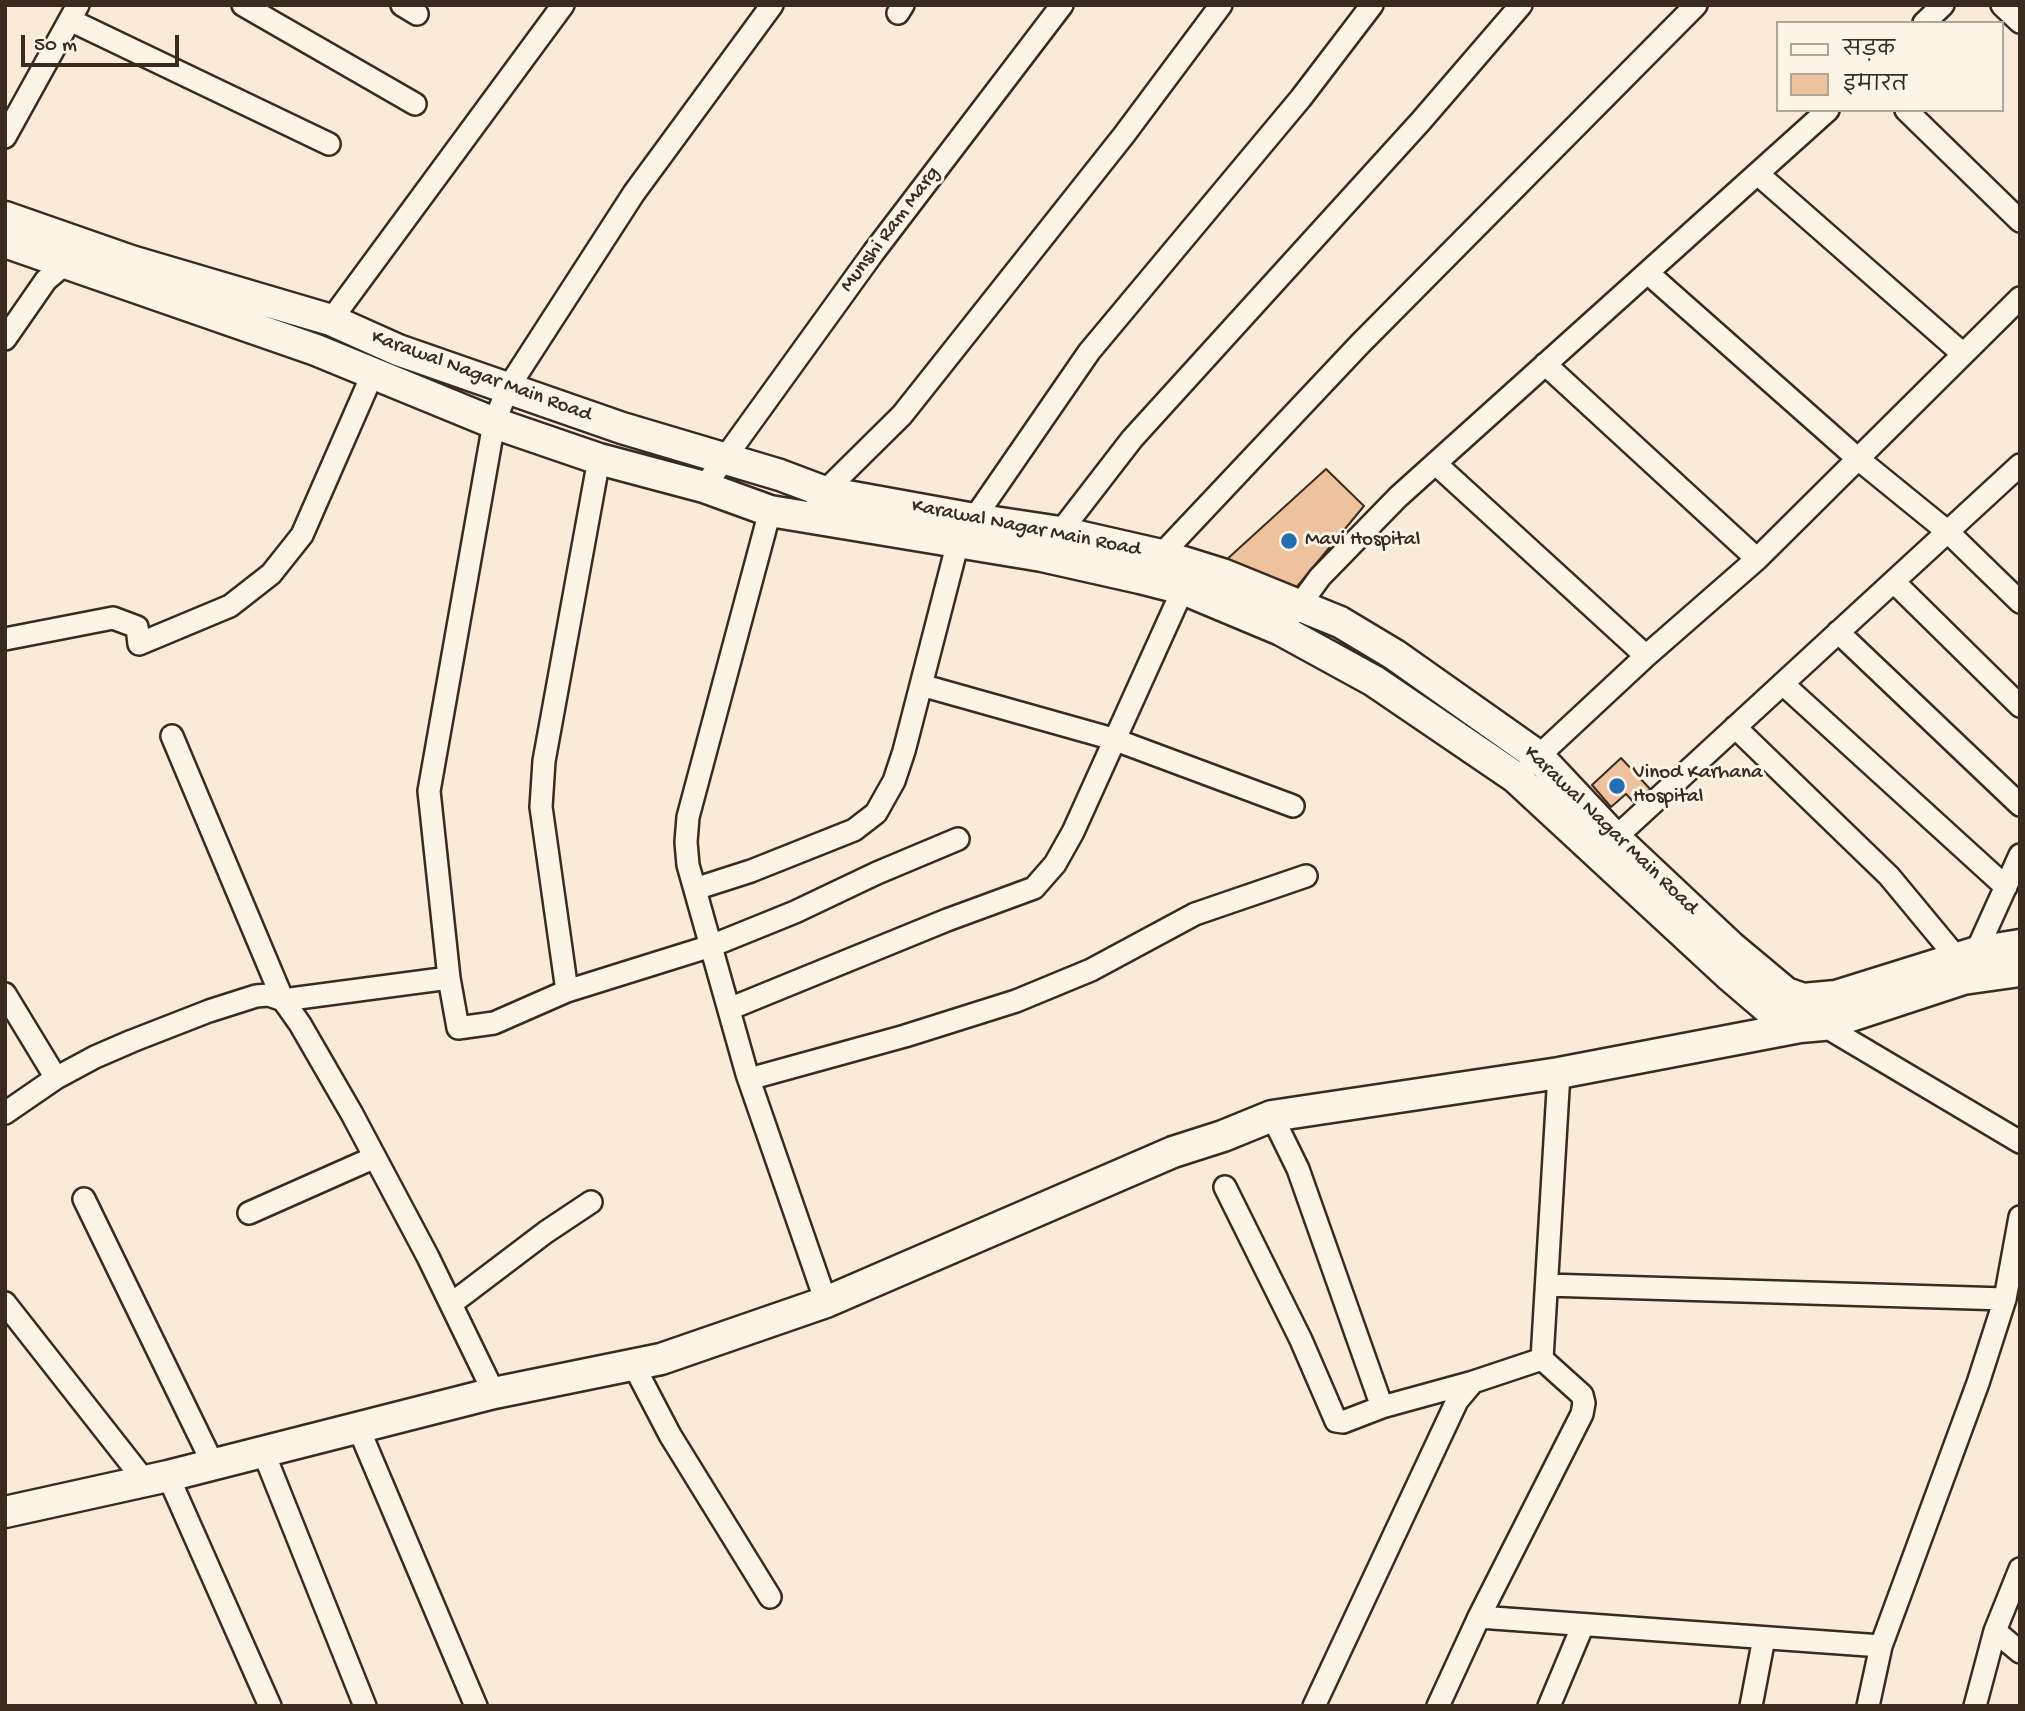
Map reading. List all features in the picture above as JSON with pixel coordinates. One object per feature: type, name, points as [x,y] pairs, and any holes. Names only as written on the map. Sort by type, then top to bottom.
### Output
[{"type":"street","points":[[243,5],[415,104]]},
{"type":"street","points":[[331,320],[563,5]]},
{"type":"street","points":[[772,5],[634,193],[508,388],[494,423],[429,791],[449,978],[458,1028],[494,1023],[567,991],[711,946],[795,912],[958,839]]},
{"type":"street","name":"Munshi Ram Marg","points":[[704,487],[873,253],[1062,5]]},
{"type":"street","points":[[800,516],[902,415],[1124,135],[1221,5]]},
{"type":"street","points":[[695,889],[751,871],[855,830],[876,813],[894,781],[966,531],[1089,352],[1301,98],[1372,5]]},
{"type":"street","points":[[1042,556],[1132,439],[1395,151],[1521,5]]},
{"type":"street","points":[[1156,568],[1359,345],[1696,5]]},
{"type":"street","points":[[1926,21],[1943,5]]},
{"type":"street","points":[[2002,5],[2020,22]]},
{"type":"street","points":[[5,137],[74,13],[329,144]]},
{"type":"street","points":[[1282,630],[1321,577],[1356,538],[1826,112]]},
{"type":"street","points":[[1908,112],[2020,222]]},
{"type":"street","points":[[1759,175],[1962,354]]},
{"type":"street","name":"Karawal Nagar Main Road","points":[[5,217],[131,261],[331,320],[398,350],[622,428],[725,458],[825,492],[966,531],[1042,556],[1222,575],[1340,622],[1395,654],[1538,756],[1615,838],[1731,947],[1811,1012]]},
{"type":"street","name":"Karawal Nagar Main Road","points":[[5,242],[316,350],[494,423],[599,460],[704,487],[770,511],[966,531],[1060,532],[1156,568],[1184,589],[1282,630],[1374,681],[1515,777],[1729,975],[1784,1022],[1811,1012]]},
{"type":"street","points":[[5,339],[46,280],[66,263]]},
{"type":"street","points":[[1649,274],[1857,458],[1948,532],[2020,602]]},
{"type":"street","points":[[1515,777],[1646,656],[1757,559],[2020,298]]},
{"type":"street","points":[[1545,364],[1757,559]]},
{"type":"street","points":[[5,639],[113,618],[137,627],[139,644],[230,606],[271,574],[302,535],[373,373]]},
{"type":"street","points":[[567,991],[541,794],[544,761],[599,460]]},
{"type":"street","points":[[1436,464],[1646,656]]},
{"type":"street","points":[[1615,838],[2020,465]]},
{"type":"street","points":[[770,511],[688,817],[685,842],[688,865],[749,1079],[826,1301]]},
{"type":"street","points":[[1894,582],[2020,706]]},
{"type":"street","points":[[729,1009],[947,920],[1034,888],[1055,864],[1073,832],[1113,739],[1184,589]]},
{"type":"street","points":[[1838,632],[2020,805]]},
{"type":"street","points":[[1783,684],[2006,887]]},
{"type":"street","points":[[921,685],[1113,739],[1293,806]]},
{"type":"street","points":[[1735,727],[1889,876],[1966,963],[2020,971]]},
{"type":"street","points":[[172,736],[283,1000],[300,1024],[352,1114],[494,1393]]},
{"type":"street","points":[[1966,963],[2020,855]]},
{"type":"street","points":[[749,1079],[905,1036],[1016,1001],[1091,970],[1195,914],[1306,876]]},
{"type":"street","points":[[5,1512],[156,1478],[494,1393],[661,1359],[826,1301],[1172,1152],[1223,1136],[1272,1116],[1559,1073],[1811,1012],[2020,945]]},
{"type":"street","points":[[5,1113],[95,1057],[209,1011],[257,996],[269,995],[283,1000],[449,978]]},
{"type":"street","points":[[5,994],[56,1079]]},
{"type":"street","points":[[1811,1012],[2020,1142]]},
{"type":"street","points":[[1542,1359],[1559,1073]]},
{"type":"street","points":[[1272,1116],[1298,1169],[1382,1407]]},
{"type":"street","points":[[248,1213],[373,1157]]},
{"type":"street","points":[[1225,1187],[1295,1328],[1336,1421],[1343,1422],[1382,1407],[1473,1382],[1542,1359]]},
{"type":"street","points":[[84,1199],[213,1464]]},
{"type":"street","points":[[451,1304],[546,1232],[591,1202]]},
{"type":"street","points":[[1868,1706],[1881,1646],[1978,1383],[2005,1299],[2020,1217]]},
{"type":"street","points":[[1547,1284],[2005,1299]]},
{"type":"street","points":[[5,1303],[156,1478],[270,1706]]},
{"type":"street","points":[[1438,1706],[1479,1617],[1582,1414],[1582,1395],[1542,1359]]},
{"type":"street","points":[[634,1366],[670,1435],[770,1597]]},
{"type":"street","points":[[1314,1706],[1457,1401],[1473,1382]]},
{"type":"street","points":[[358,1427],[475,1706]]},
{"type":"street","points":[[264,1451],[365,1706]]},
{"type":"street","points":[[1975,1706],[1995,1631],[2020,1569]]},
{"type":"street","points":[[1479,1617],[1881,1646]]},
{"type":"street","points":[[1549,1706],[1583,1625]]},
{"type":"street","points":[[1995,1631],[2020,1652]]},
{"type":"street","points":[[1751,1706],[1764,1638]]},
{"type":"building","points":[[1326,469],[1364,506],[1295,589],[1225,561]]},
{"type":"building","points":[[1621,758],[1652,791],[1637,806],[1626,794],[1611,807],[1592,785]]},
{"type":"place","name":"Mavi Hospital","points":[[1289,541]]},
{"type":"place","name":"Vinod Karhana Hospital","points":[[1617,786]]}]
